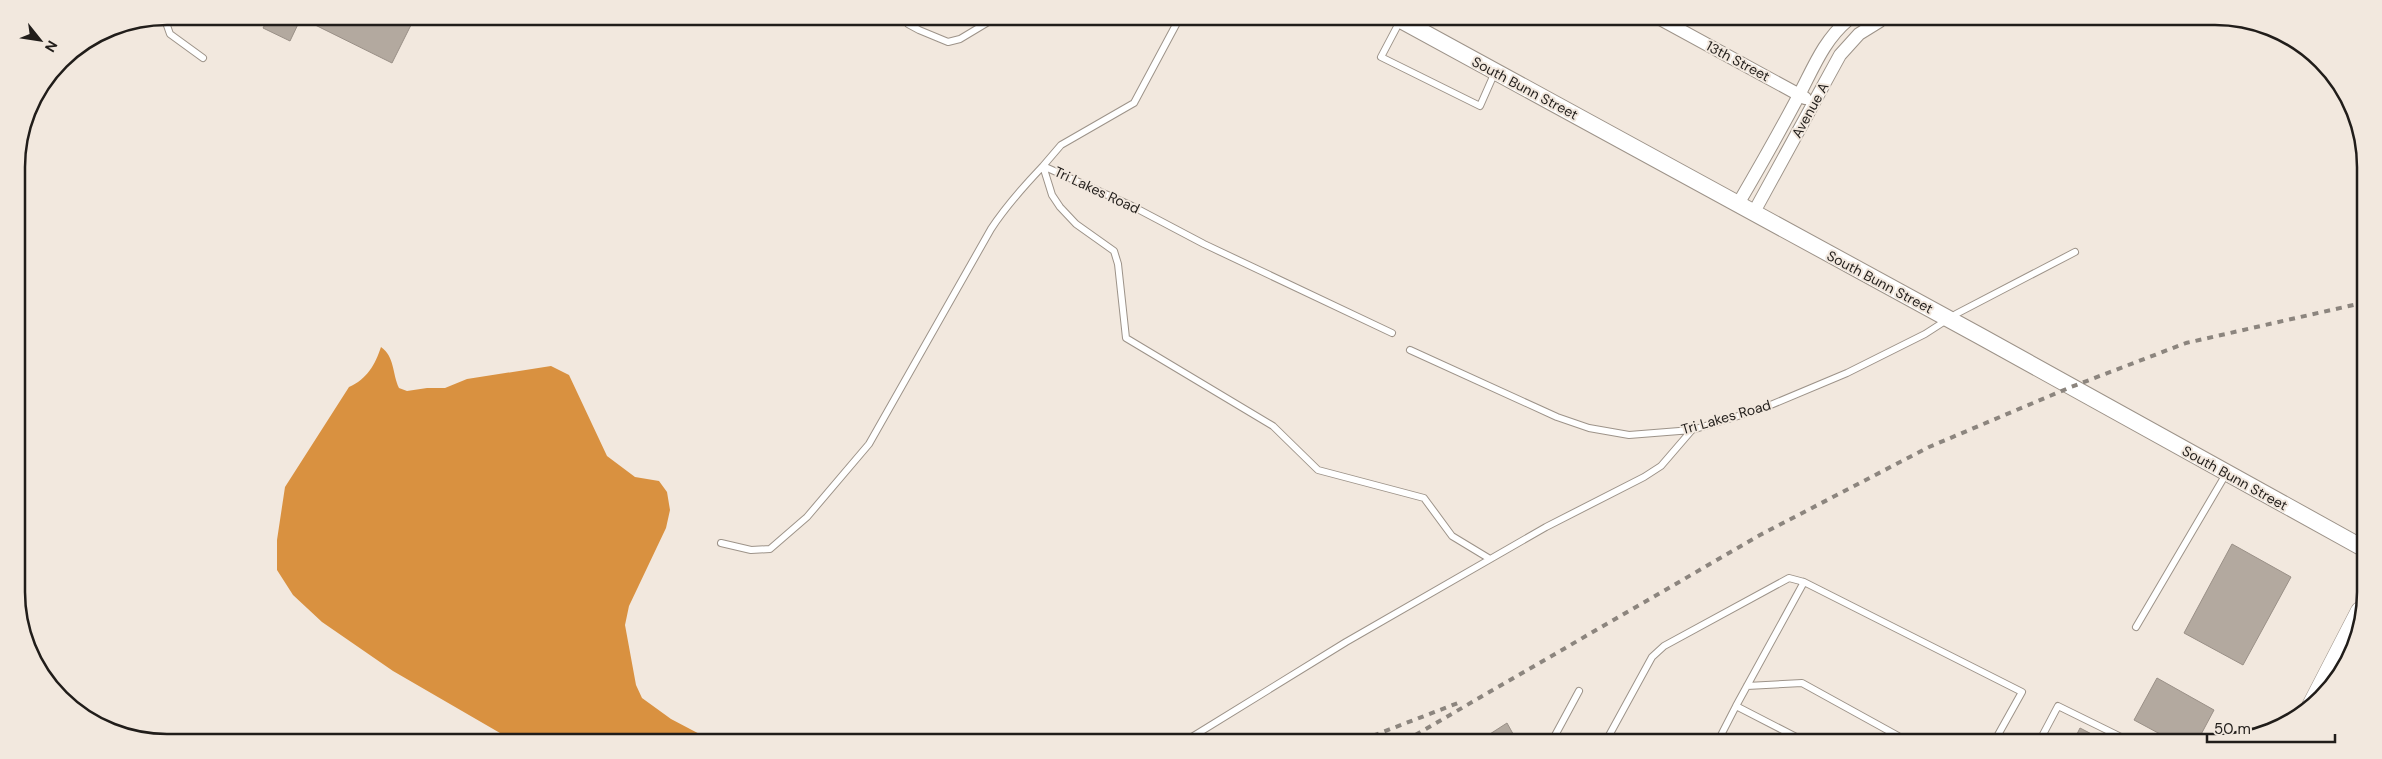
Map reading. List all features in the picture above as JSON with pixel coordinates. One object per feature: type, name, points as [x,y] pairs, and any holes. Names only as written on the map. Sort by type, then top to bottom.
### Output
[{"type":"highway","points":[[2325,682],[2351,630]]},
{"type":"street","name":"South Bunn Street","points":[[1409,25],[1950,319],[2357,545]]},
{"type":"street","name":"13th Street","points":[[1671,25],[1814,102]]},
{"type":"street","name":"Avenue A","points":[[1738,204],[1800,94],[1816,60],[1831,37],[1843,25]]},
{"type":"street","name":"Avenue A","points":[[1754,212],[1840,55],[1860,34],[1873,25]]},
{"type":"lane","points":[[167,25],[170,34],[203,58]]},
{"type":"lane","points":[[910,25],[948,42],[960,39],[983,25]]},
{"type":"lane","points":[[1176,25],[1134,103],[1061,145],[1043,166],[1052,195],[1060,206],[1076,224],[1114,251],[1118,264],[1126,338],[1273,426],[1318,470],[1424,498],[1452,536],[1490,559]]},
{"type":"lane","points":[[1397,25],[1381,57],[1480,106],[1495,72]]},
{"type":"lane","name":"Tri Lakes Road","points":[[721,543],[751,550],[770,549],[807,518],[869,444],[1009,202],[1030,182],[1043,166],[1132,206],[1204,244],[1392,334]]},
{"type":"lane","name":"Tri Lakes Road","points":[[1410,350],[1557,417],[1589,428],[1629,435],[1692,430],[1778,402],[1899,348],[1956,314],[2075,252]]},
{"type":"lane","points":[[1198,734],[1346,642],[1490,559],[1662,466],[1692,430]]},
{"type":"lane","points":[[2136,627],[2226,473]]},
{"type":"lane","points":[[1610,734],[1652,657],[1664,646],[1789,578],[1804,582],[2022,692],[1998,734]]},
{"type":"lane","points":[[1722,734],[1804,582]]},
{"type":"lane","points":[[1747,686],[1802,683],[1894,734]]},
{"type":"lane","points":[[1556,734],[1579,691]]},
{"type":"lane","points":[[1736,706],[1789,734]]},
{"type":"lane","points":[[2043,734],[2058,706],[2115,734]]},
{"type":"shaded area","points":[[381,347],[386,351],[391,360],[399,388],[407,391],[445,388],[467,379],[551,366],[569,375],[607,456],[635,477],[659,481],[667,492],[670,510],[666,528],[629,606],[625,625],[636,685],[642,698],[671,719],[700,734],[500,733],[393,671],[322,622],[293,595],[277,570],[277,540],[285,487],[349,387],[361,380],[370,371]]},
{"type":"building","points":[[265,25],[298,25],[290,41],[263,28]]},
{"type":"building","points":[[315,25],[411,25],[392,63]]},
{"type":"building","points":[[2232,544],[2291,577],[2243,665],[2184,633]]},
{"type":"building","points":[[2157,678],[2214,710],[2201,734],[2160,734],[2134,720]]},
{"type":"building","points":[[1507,723],[1513,734],[1490,734]]},
{"type":"building","points":[[2080,728],[2092,734],[2077,734]]},
{"type":"railway","points":[[1417,734],[1760,535],[1929,447],[2071,387],[2186,343],[2357,304]]},
{"type":"railway","points":[[1378,734],[1458,703]]}]
